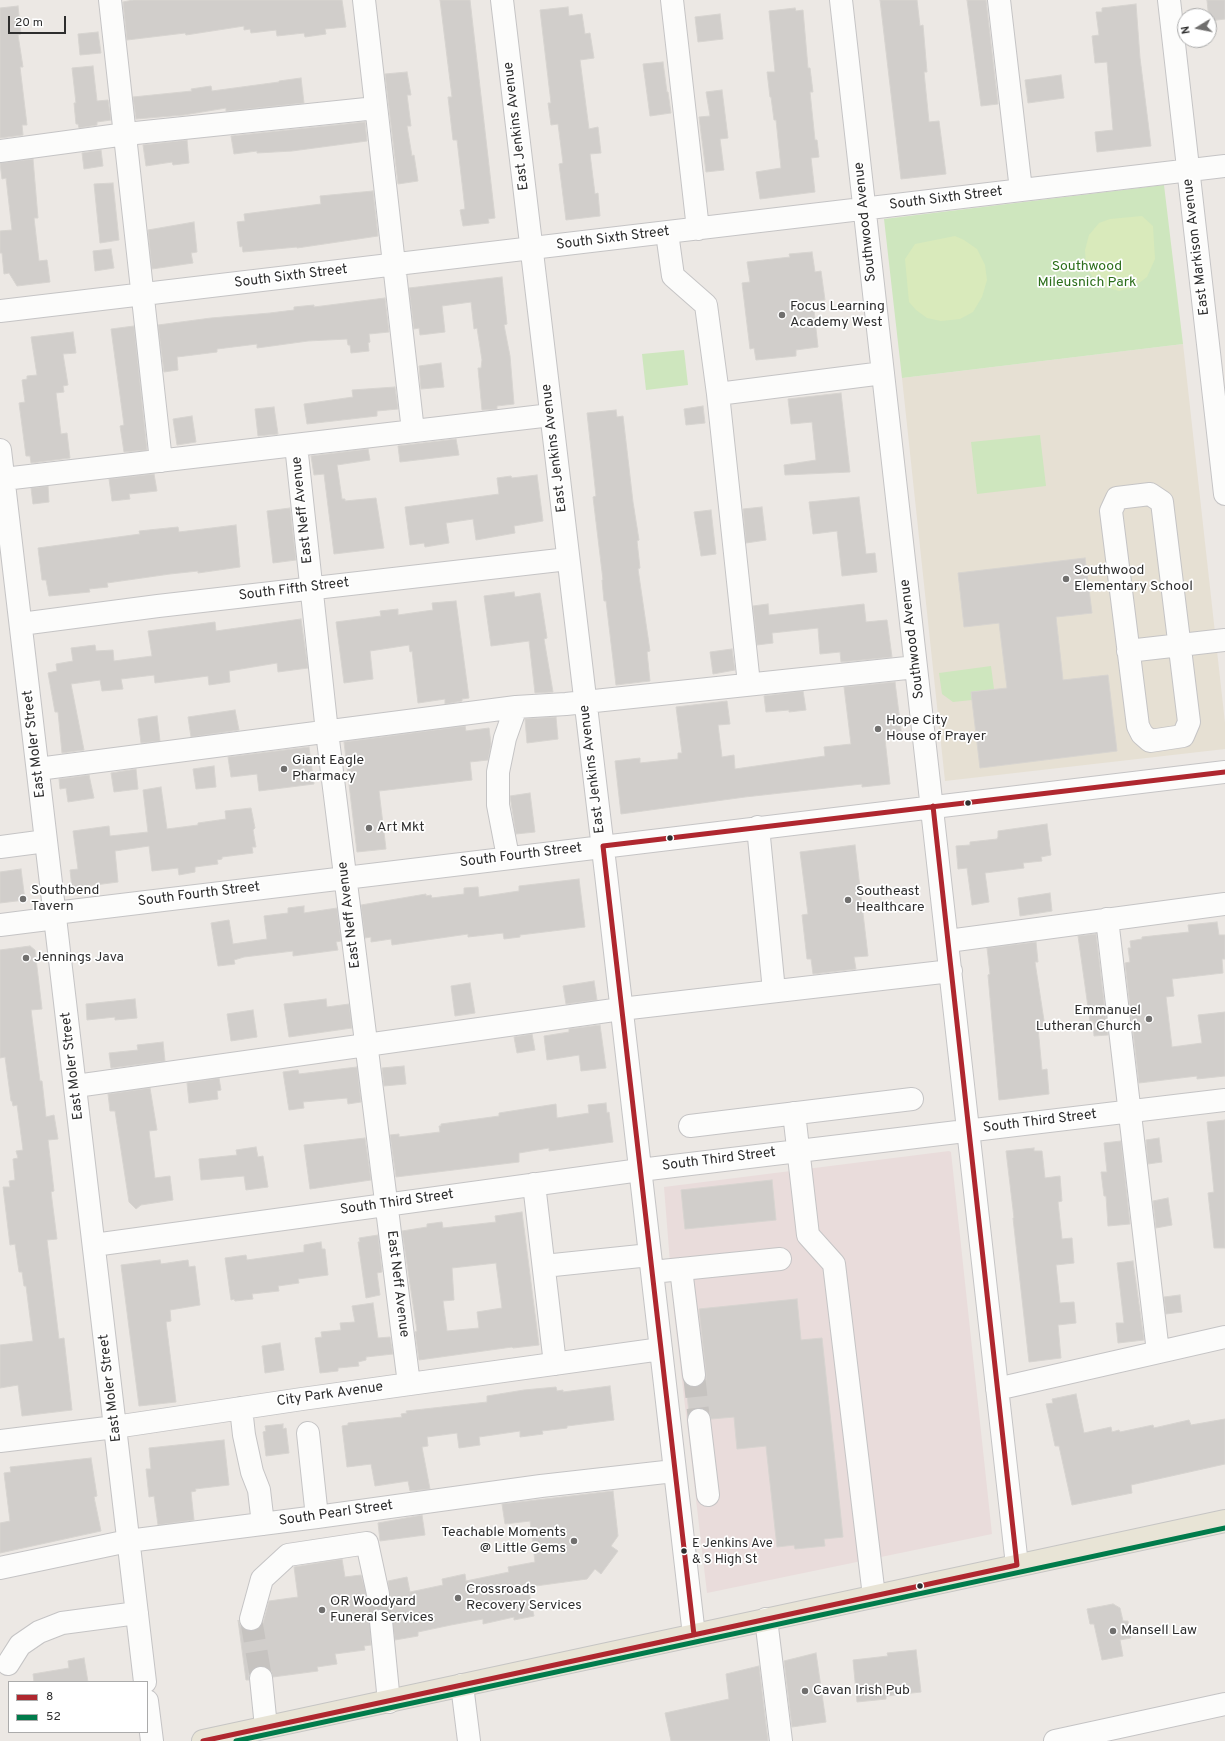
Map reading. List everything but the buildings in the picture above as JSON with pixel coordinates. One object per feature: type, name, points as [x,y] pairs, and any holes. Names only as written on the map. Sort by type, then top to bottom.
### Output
[{"type":"main road","points":[[203,1741],[1225,1521]]},
{"type":"street","points":[[110,0],[144,294],[161,461]]},
{"type":"street","points":[[364,0],[413,431]]},
{"type":"street","name":"East Jenkins Avenue","points":[[502,0],[694,1635]]},
{"type":"street","points":[[672,0],[698,229]]},
{"type":"street","name":"Southwood Avenue","points":[[841,0],[882,373],[933,806],[1017,1565]]},
{"type":"street","points":[[999,0],[1021,190]]},
{"type":"street","name":"East Markison Avenue","points":[[1169,0],[1225,494]]},
{"type":"street","points":[[0,151],[126,134],[376,108]]},
{"type":"street","name":"South Sixth Street","points":[[0,311],[1225,166]]},
{"type":"street","points":[[667,233],[673,276],[706,305],[718,394],[749,684]]},
{"type":"street","points":[[718,394],[882,373]]},
{"type":"street","points":[[4,479],[551,415]]},
{"type":"street","name":"East Neff Avenue","points":[[296,445],[327,732],[365,1045],[387,1204],[409,1384]]},
{"type":"street","name":"East Moler Street","points":[[0,450],[145,1681]]},
{"type":"street","points":[[1150,494],[1162,502],[1180,645],[1189,722],[1183,736],[1150,741],[1142,734],[1138,726],[1111,511],[1117,498],[1150,494]]},
{"type":"street","name":"South Fifth Street","points":[[21,624],[312,588],[568,559]]},
{"type":"street","points":[[1128,651],[1225,640]]},
{"type":"street","points":[[38,769],[516,707],[585,702],[916,667]]},
{"type":"street","points":[[508,857],[498,805],[498,772],[505,738],[516,707]]},
{"type":"street","name":"South Fourth Street","points":[[0,925],[55,916],[345,877],[1225,772]]},
{"type":"street","points":[[758,827],[774,991]]},
{"type":"street","points":[[0,847],[46,841]]},
{"type":"street","points":[[948,941],[1225,904]]},
{"type":"street","points":[[1107,919],[1158,1352]]},
{"type":"street","points":[[76,1086],[621,1009],[951,971]]},
{"type":"street","points":[[690,1126],[912,1099]]},
{"type":"street","name":"South Third Street","points":[[94,1245],[640,1170],[1225,1100]]},
{"type":"street","points":[[794,1113],[808,1235],[834,1264],[874,1596]]},
{"type":"street","points":[[534,1184],[555,1364]]},
{"type":"street","points":[[544,1266],[651,1263],[681,1269],[780,1259]]},
{"type":"street","points":[[681,1269],[694,1375]]},
{"type":"street","points":[[997,1389],[1225,1337]]},
{"type":"street","name":"City Park Avenue","points":[[0,1441],[115,1427],[661,1349]]},
{"type":"street","points":[[241,1408],[246,1443],[259,1490],[263,1524]]},
{"type":"street","points":[[699,1420],[708,1495]]},
{"type":"street","points":[[308,1433],[318,1517]]},
{"type":"street","name":"South Pearl Street","points":[[0,1568],[128,1541],[318,1517],[542,1486],[674,1471]]},
{"type":"street","points":[[251,1619],[262,1579],[288,1555],[367,1543],[378,1594]]},
{"type":"street","points":[[8,1664],[20,1645],[39,1632],[62,1624],[137,1613]]},
{"type":"street","points":[[766,1619],[781,1741]]},
{"type":"street","points":[[381,1621],[389,1702]]},
{"type":"street","points":[[261,1678],[266,1727]]},
{"type":"street","points":[[462,1685],[469,1741]]},
{"type":"street","points":[[1055,1741],[1225,1704]]},
{"type":"street","points":[[148,1709],[152,1741]]},
{"type":"shaded area","name":"Southwood Elementary School","points":[[1183,344],[1225,723],[1225,749],[945,781],[902,378]]},
{"type":"shaded area","points":[[949,1151],[951,1152],[992,1534],[707,1593],[674,1313],[664,1187]]},
{"type":"green space","name":"Southwood Mileusnich Park","points":[[1164,185],[1183,344],[902,378],[884,219]]},
{"type":"green space","points":[[1142,216],[1153,226],[1155,259],[1147,277],[1134,287],[1119,291],[1104,286],[1093,278],[1086,266],[1085,250],[1089,235],[1099,223],[1110,219]]},
{"type":"green space","points":[[955,236],[977,249],[985,265],[987,280],[982,297],[973,312],[960,319],[941,321],[927,318],[916,310],[909,302],[905,259],[915,244]]},
{"type":"green space","points":[[684,350],[688,385],[646,390],[642,354]]},
{"type":"green space","points":[[1040,435],[1046,486],[977,494],[971,442]]},
{"type":"green space","points":[[991,666],[994,689],[971,692],[972,700],[953,702],[942,694],[939,673]]},
{"type":"tunnel","points":[[694,1375],[699,1420]]},
{"type":"tunnel","points":[[378,1594],[381,1621]]},
{"type":"tunnel","points":[[251,1619],[261,1678]]},
{"type":"transit line","name":"8","points":[[694,1635],[603,846],[1225,772]]},
{"type":"transit line","name":"8","points":[[203,1741],[1017,1565],[933,806]]},
{"type":"transit line","name":"52","points":[[236,1741],[1225,1528]]},
{"type":"place","name":"Focus Learning Academy West","points":[[782,315]]},
{"type":"place","name":"Southwood Elementary School","points":[[1066,579]]},
{"type":"place","name":"Hope City House of Prayer","points":[[878,729]]},
{"type":"place","name":"Giant Eagle Pharmacy","points":[[284,769]]},
{"type":"place","name":"Art Mkt","points":[[369,828]]},
{"type":"place","name":"Southbend Tavern","points":[[23,899]]},
{"type":"place","name":"Southeast Healthcare","points":[[848,900]]},
{"type":"place","name":"Jennings Java","points":[[26,958]]},
{"type":"place","name":"Emmanuel Lutheran Church","points":[[1149,1019]]},
{"type":"place","name":"Teachable Moments @ Little Gems","points":[[574,1541]]},
{"type":"place","name":"E Jenkins Ave & S High St","points":[[684,1551]]},
{"type":"place","name":"Crossroads Recovery Services","points":[[458,1598]]},
{"type":"place","name":"OR Woodyard Funeral Services","points":[[322,1610]]},
{"type":"place","name":"Mansell Law","points":[[1113,1631]]},
{"type":"place","name":"Cavan Irish Pub","points":[[805,1691]]}]
